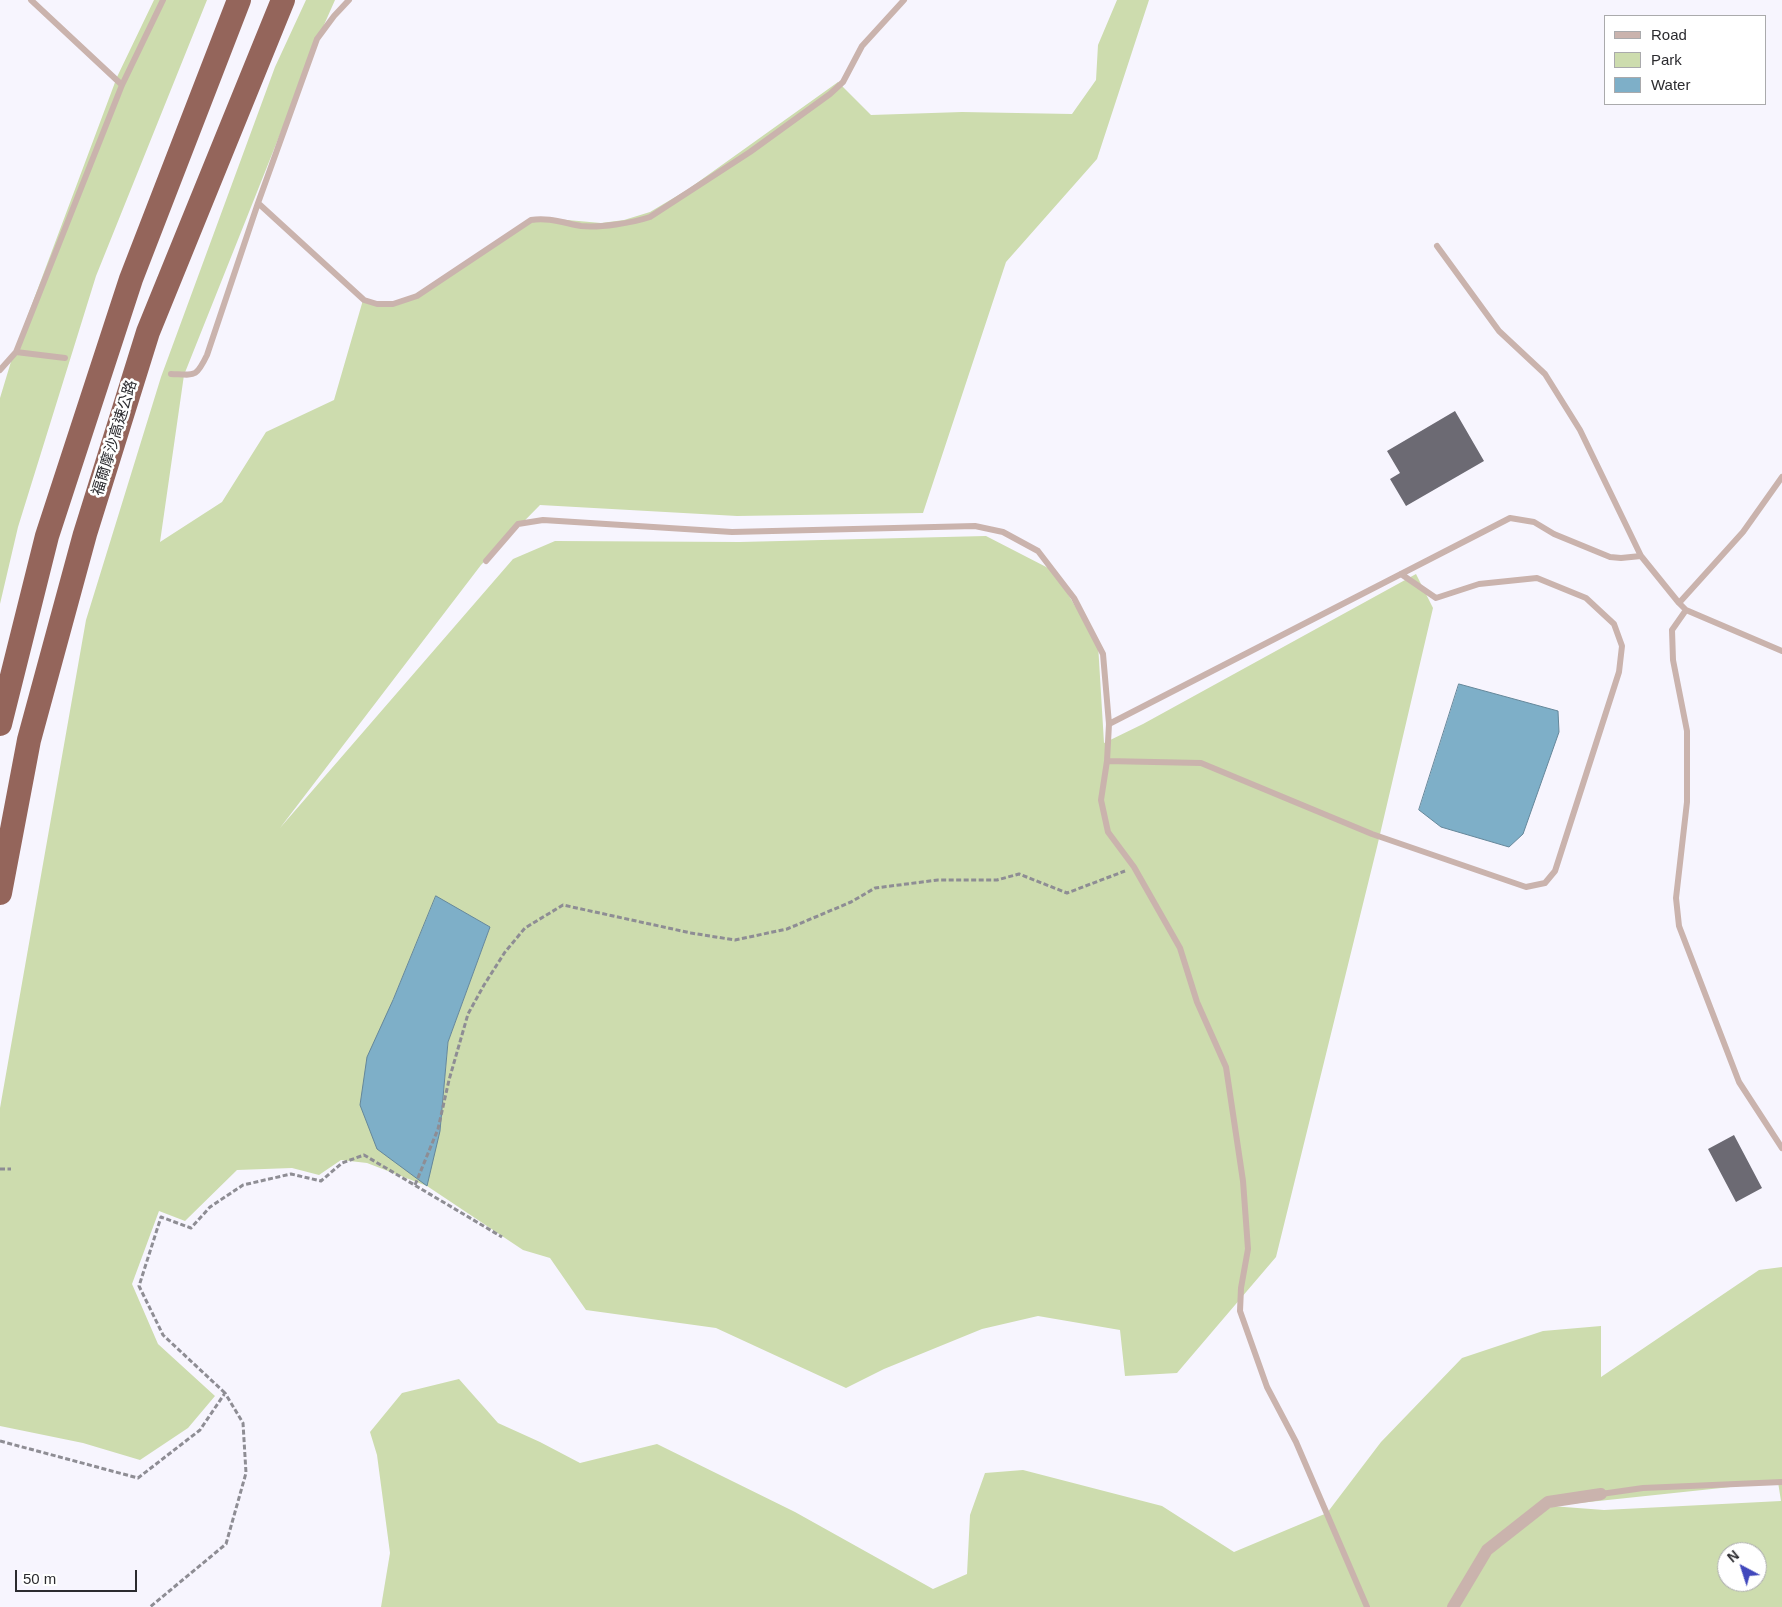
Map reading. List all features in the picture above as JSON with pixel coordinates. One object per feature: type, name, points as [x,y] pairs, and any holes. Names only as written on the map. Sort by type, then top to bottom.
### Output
[{"type":"highway","points":[[0,724],[47,536],[131,278],[239,0]]},
{"type":"highway","name":"福爾摩沙高速公路","points":[[0,893],[29,740],[85,534],[142,350],[283,0]]},
{"type":"street","points":[[1453,1607],[1487,1550],[1548,1502],[1601,1494]]},
{"type":"lane","points":[[30,0],[122,85]]},
{"type":"lane","points":[[0,370],[16,352],[122,85],[163,0]]},
{"type":"lane","points":[[170,374],[190,375],[196,373],[207,355],[258,203],[317,39],[349,0]]},
{"type":"lane","points":[[258,203],[364,300],[376,304],[393,304],[417,296],[531,220],[542,218],[583,226],[633,223],[650,217],[750,152],[830,94],[843,82],[862,46],[904,0]]},
{"type":"lane","points":[[1437,246],[1499,331],[1545,374],[1580,430],[1641,556],[1679,603],[1686,610],[1782,651]]},
{"type":"lane","points":[[16,352],[65,358]]},
{"type":"lane","points":[[1679,603],[1743,532],[1782,478]]},
{"type":"lane","points":[[1109,724],[1510,518],[1534,522],[1554,534],[1610,557],[1641,556]]},
{"type":"lane","points":[[486,561],[518,524],[542,520],[732,532],[975,526],[1003,532],[1038,551],[1074,598],[1103,654],[1109,724],[1107,761],[1101,800],[1108,832],[1134,867],[1180,948],[1197,1002],[1226,1067],[1243,1182],[1248,1249],[1240,1288],[1240,1311],[1267,1387],[1296,1442],[1367,1607]]},
{"type":"lane","points":[[1107,761],[1201,763],[1372,834],[1526,887],[1545,883],[1555,871],[1619,672],[1622,646],[1614,624],[1586,598],[1537,578],[1479,584],[1436,598],[1401,574]]},
{"type":"lane","points":[[1686,610],[1672,630],[1673,660],[1687,731],[1687,802],[1676,898],[1679,926],[1739,1082],[1782,1148]]},
{"type":"lane","points":[[1601,1494],[1643,1488],[1782,1482]]},
{"type":"path","points":[[415,1185],[438,1129],[449,1080],[468,1014],[505,952],[525,928],[563,905],[691,933],[735,940],[787,929],[851,902],[875,888],[938,880],[997,880],[1019,874],[1067,893],[1134,867]]},
{"type":"path","points":[[150,1607],[226,1544],[246,1473],[243,1423],[225,1393],[162,1335],[139,1286],[161,1217],[191,1228],[210,1206],[243,1185],[291,1174],[321,1181],[342,1163],[364,1155],[502,1237]]},
{"type":"path","points":[[0,1169],[11,1168]]},
{"type":"path","points":[[0,1442],[138,1478],[200,1430],[225,1393]]},
{"type":"green space","points":[[154,0],[207,0],[96,276],[18,527],[0,604],[0,398],[13,355],[117,77]]},
{"type":"green space","points":[[306,0],[335,0],[184,375],[160,542],[222,502],[266,432],[334,400],[363,300],[383,305],[408,299],[516,228],[545,218],[601,223],[624,220],[650,212],[687,190],[838,82],[871,115],[962,112],[1072,114],[1096,80],[1098,45],[1117,0],[1149,0],[1097,159],[1006,262],[923,513],[737,516],[540,505],[481,565],[280,828],[513,559],[555,541],[740,542],[986,536],[1054,571],[1098,644],[1104,743],[1143,724],[1416,574],[1433,608],[1377,847],[1276,1257],[1177,1373],[1125,1376],[1120,1330],[1038,1316],[982,1329],[884,1369],[846,1388],[716,1328],[586,1310],[550,1258],[523,1250],[427,1186],[367,1163],[341,1160],[319,1175],[292,1168],[237,1170],[185,1221],[159,1211],[132,1284],[158,1344],[215,1396],[188,1428],[140,1460],[83,1443],[0,1426],[0,1108],[86,620],[161,377],[275,67]],"holes":[[[436,897],[490,927],[448,1042],[440,1131],[393,1000]]]},
{"type":"green space","points":[[1782,1267],[1782,1607],[381,1607],[390,1553],[377,1455],[370,1432],[402,1393],[459,1379],[498,1423],[580,1463],[657,1444],[795,1512],[933,1589],[967,1574],[970,1515],[985,1473],[1023,1470],[1162,1506],[1234,1552],[1327,1513],[1381,1442],[1462,1358],[1543,1331],[1601,1326],[1601,1377],[1759,1270]],"holes":[[[1778,1482],[1781,1501],[1604,1510],[1551,1506]]]},
{"type":"water","points":[[1459,684],[1558,711],[1559,732],[1523,834],[1509,847],[1441,827],[1419,810]]},
{"type":"water","points":[[436,896],[490,927],[448,1042],[440,1131],[427,1186],[377,1149],[360,1105],[367,1057]]},
{"type":"building","points":[[1455,411],[1484,461],[1406,506],[1390,479],[1400,473],[1387,451]]},
{"type":"building","points":[[1734,1135],[1762,1188],[1736,1202],[1708,1149]]}]
